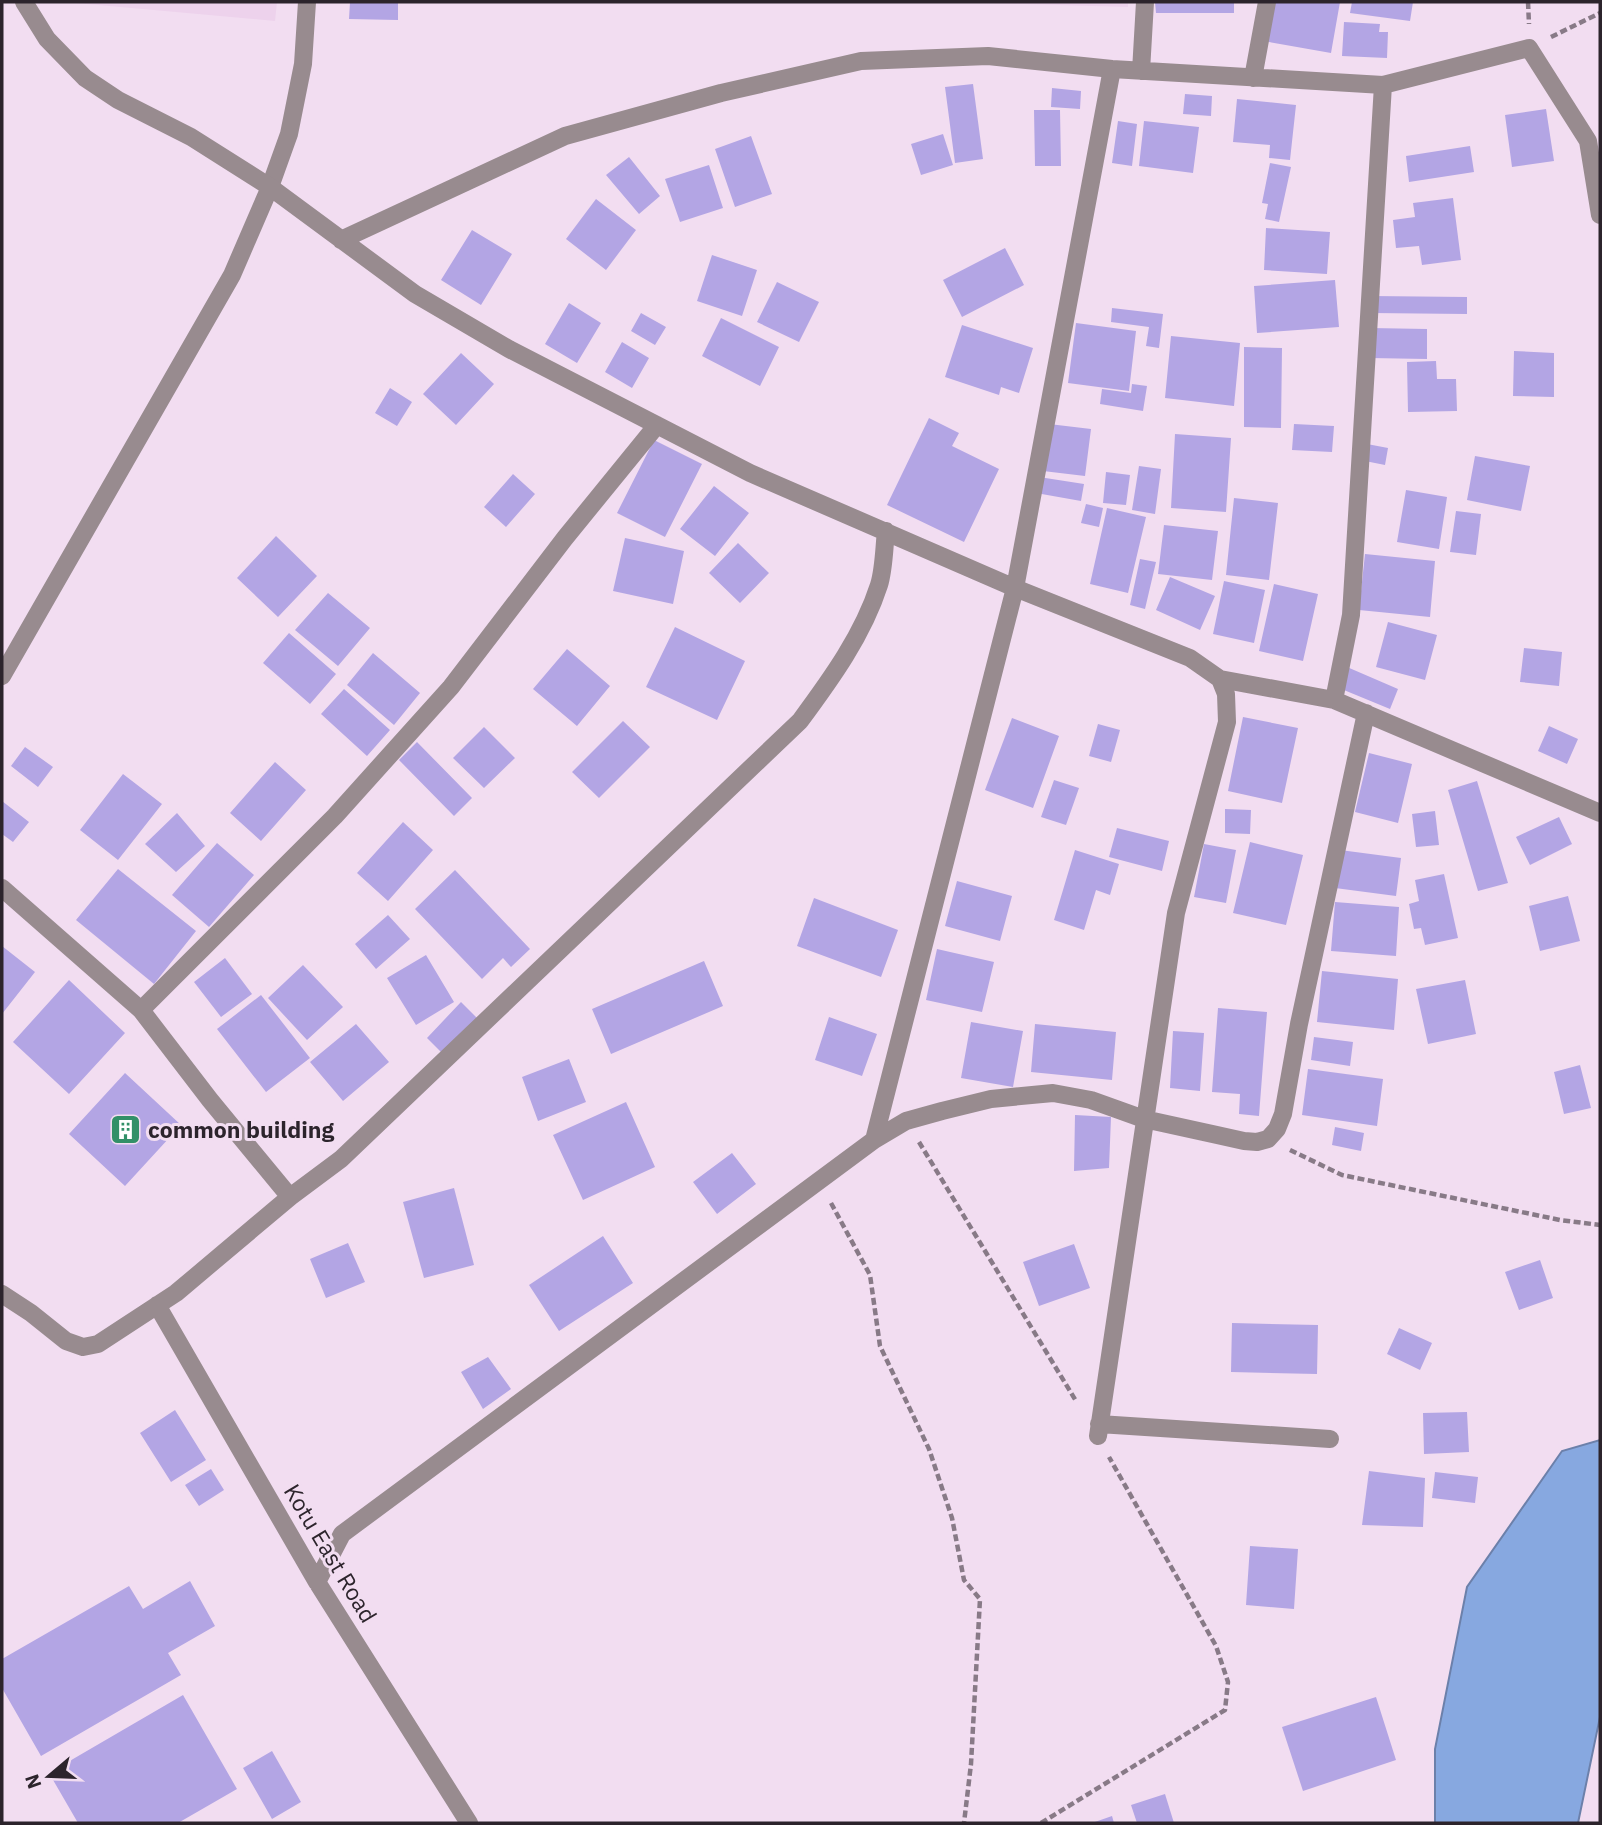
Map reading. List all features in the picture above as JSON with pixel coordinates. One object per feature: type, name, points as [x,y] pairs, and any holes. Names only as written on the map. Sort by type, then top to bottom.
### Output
[{"type":"street","points":[[24,2],[47,39],[85,78],[118,100],[191,137],[270,187],[415,294],[509,349],[750,472],[1015,588],[1190,658],[1220,678],[1334,700],[1600,813]]},
{"type":"street","points":[[2,676],[232,275],[270,187],[289,134],[303,64],[307,2]]},
{"type":"street","points":[[1141,71],[1145,2]]},
{"type":"street","points":[[1253,78],[1267,2]]},
{"type":"street","points":[[341,240],[565,136],[720,93],[861,61],[988,56],[1112,69],[1384,85],[1529,48],[1588,141],[1600,215]]},
{"type":"street","points":[[874,1140],[1015,588],[1112,69]]},
{"type":"street","points":[[1334,700],[1351,615],[1384,85]]},
{"type":"street","points":[[141,1010],[335,816],[451,687],[565,538],[657,425]]},
{"type":"street","points":[[2,1294],[66,1340],[83,1347],[98,1344],[176,1293],[290,1197],[341,1159],[800,721],[858,635],[868,614],[880,582],[886,531]]},
{"type":"street","points":[[1220,678],[1226,694],[1227,722],[1176,913],[1098,1430],[1330,1439]]},
{"type":"street","points":[[317,1582],[342,1534],[818,1181],[874,1140],[906,1121],[991,1099],[1053,1093],[1091,1100],[1144,1119],[1244,1141],[1268,1139],[1277,1129],[1283,1114],[1299,1024],[1366,713]]},
{"type":"street","points":[[2,888],[141,1010],[210,1100],[290,1197]]},
{"type":"street","name":"Kotu East Road","points":[[157,1305],[317,1582],[469,1823]]},
{"type":"path","points":[[1529,48],[1600,13]]},
{"type":"path","points":[[906,1121],[1098,1430],[1216,1646],[1228,1682],[1225,1710],[1041,1823]]},
{"type":"path","points":[[1268,1139],[1342,1175],[1560,1220],[1600,1225]]},
{"type":"path","points":[[818,1181],[870,1275],[880,1346],[929,1450],[952,1518],[964,1580],[980,1599],[972,1752],[964,1823]]},
{"type":"shaded area","points":[[65,2],[277,2],[275,21]]},
{"type":"shaded area","points":[[949,2],[1128,2],[1128,7]]},
{"type":"water","points":[[1600,1440],[1600,1717],[1578,1823],[1435,1823],[1435,1749],[1467,1587],[1562,1451]]},
{"type":"building","points":[[350,2],[398,2],[398,20],[349,19]]},
{"type":"building","points":[[1155,2],[1234,2],[1234,13],[1156,13]]},
{"type":"building","points":[[1270,2],[1340,2],[1331,53],[1263,41]]},
{"type":"building","points":[[1352,2],[1413,2],[1410,21],[1350,13]]},
{"type":"building","points":[[1344,22],[1380,24],[1379,32],[1388,32],[1387,58],[1342,56]]},
{"type":"building","points":[[973,84],[983,159],[955,163],[945,87]]},
{"type":"building","points":[[1052,88],[1081,91],[1080,109],[1051,107]]},
{"type":"building","points":[[1185,94],[1212,96],[1211,116],[1183,114]]},
{"type":"building","points":[[1237,99],[1296,105],[1290,160],[1269,158],[1270,145],[1233,142]]},
{"type":"building","points":[[1546,109],[1554,161],[1512,167],[1505,115]]},
{"type":"building","points":[[1034,110],[1060,110],[1061,166],[1035,166]]},
{"type":"building","points":[[1118,121],[1137,124],[1132,166],[1112,163]]},
{"type":"building","points":[[1144,121],[1199,127],[1193,173],[1139,166]]},
{"type":"building","points":[[943,134],[953,165],[921,175],[911,144]]},
{"type":"building","points":[[751,136],[772,194],[735,207],[715,149]]},
{"type":"building","points":[[1470,146],[1474,172],[1409,182],[1406,156]]},
{"type":"building","points":[[629,157],[660,196],[639,214],[606,175]]},
{"type":"building","points":[[1270,163],[1291,167],[1279,222],[1265,219],[1268,204],[1262,203]]},
{"type":"building","points":[[709,165],[723,208],[680,222],[665,179]]},
{"type":"building","points":[[1453,198],[1461,260],[1422,265],[1419,246],[1396,248],[1393,220],[1415,217],[1413,203]]},
{"type":"building","points":[[596,199],[636,230],[606,270],[566,239]]},
{"type":"building","points":[[1266,228],[1330,232],[1327,274],[1264,270]]},
{"type":"building","points":[[472,230],[512,254],[481,305],[441,280]]},
{"type":"building","points":[[1005,248],[1024,285],[962,317],[943,280]]},
{"type":"building","points":[[712,255],[757,270],[742,316],[697,301]]},
{"type":"building","points":[[1335,280],[1339,327],[1257,333],[1254,286]]},
{"type":"building","points":[[777,282],[819,302],[799,342],[757,322]]},
{"type":"building","points":[[1371,296],[1467,297],[1467,314],[1371,313]]},
{"type":"building","points":[[569,303],[601,323],[577,363],[545,344]]},
{"type":"building","points":[[1112,308],[1163,314],[1159,348],[1146,346],[1149,327],[1111,322]]},
{"type":"building","points":[[641,313],[666,327],[655,345],[631,331]]},
{"type":"building","points":[[721,318],[779,347],[760,386],[702,356]]},
{"type":"building","points":[[1076,323],[1136,331],[1129,391],[1068,383]]},
{"type":"building","points":[[962,325],[1033,348],[1019,393],[1001,387],[999,395],[945,377]]},
{"type":"building","points":[[1370,328],[1427,329],[1427,359],[1370,358]]},
{"type":"building","points":[[1171,336],[1240,343],[1234,406],[1165,398]]},
{"type":"building","points":[[622,342],[649,358],[632,388],[605,372]]},
{"type":"building","points":[[1244,347],[1282,348],[1281,428],[1244,427]]},
{"type":"building","points":[[1514,351],[1554,353],[1554,397],[1513,396]]},
{"type":"building","points":[[461,353],[494,384],[456,425],[423,394]]},
{"type":"building","points":[[1436,361],[1437,379],[1456,379],[1457,411],[1408,412],[1407,362]]},
{"type":"building","points":[[1132,384],[1147,386],[1143,411],[1100,404],[1102,389],[1131,393]]},
{"type":"building","points":[[390,388],[412,402],[397,426],[375,413]]},
{"type":"building","points":[[929,418],[959,433],[952,446],[999,469],[964,542],[887,505]]},
{"type":"building","points":[[1049,424],[1091,429],[1085,476],[1043,471]]},
{"type":"building","points":[[1294,424],[1334,426],[1332,452],[1292,450]]},
{"type":"building","points":[[1175,434],[1231,438],[1226,512],[1171,508]]},
{"type":"building","points":[[654,440],[702,464],[665,537],[617,513]]},
{"type":"building","points":[[1367,444],[1388,448],[1385,465],[1365,461]]},
{"type":"building","points":[[1475,456],[1530,466],[1521,511],[1467,500]]},
{"type":"building","points":[[1139,466],[1161,469],[1155,514],[1132,510]]},
{"type":"building","points":[[1106,472],[1130,475],[1126,505],[1103,503]]},
{"type":"building","points":[[513,474],[535,494],[506,527],[484,507]]},
{"type":"building","points":[[1039,477],[1084,484],[1081,501],[1036,493]]},
{"type":"building","points":[[714,486],[749,513],[715,556],[680,529]]},
{"type":"building","points":[[1406,490],[1447,497],[1439,549],[1397,542]]},
{"type":"building","points":[[1234,498],[1278,503],[1269,580],[1226,575]]},
{"type":"building","points":[[1086,504],[1103,508],[1099,527],[1081,523]]},
{"type":"building","points":[[1107,508],[1146,517],[1128,593],[1090,584]]},
{"type":"building","points":[[1456,511],[1481,514],[1476,555],[1450,552]]},
{"type":"building","points":[[1164,525],[1218,531],[1212,580],[1158,574]]},
{"type":"building","points":[[276,536],[317,576],[278,617],[237,578]]},
{"type":"building","points":[[625,538],[684,551],[673,604],[613,591]]},
{"type":"building","points":[[738,543],[769,573],[740,603],[709,573]]},
{"type":"building","points":[[1365,554],[1435,561],[1430,617],[1359,610]]},
{"type":"building","points":[[1140,559],[1156,562],[1145,609],[1130,605]]},
{"type":"building","points":[[1170,577],[1215,596],[1200,630],[1156,610]]},
{"type":"building","points":[[1224,581],[1265,590],[1254,643],[1213,634]]},
{"type":"building","points":[[1274,584],[1318,594],[1303,661],[1259,651]]},
{"type":"building","points":[[328,593],[370,628],[338,666],[295,630]]},
{"type":"building","points":[[1388,622],[1437,635],[1425,680],[1376,667]]},
{"type":"building","points":[[675,627],[745,661],[717,720],[646,687]]},
{"type":"building","points":[[289,633],[336,674],[310,704],[263,663]]},
{"type":"building","points":[[1524,648],[1562,652],[1559,686],[1520,682]]},
{"type":"building","points":[[567,649],[610,686],[577,726],[533,689]]},
{"type":"building","points":[[373,653],[420,693],[394,725],[347,685]]},
{"type":"building","points":[[1347,667],[1398,689],[1390,709],[1339,688]]},
{"type":"building","points":[[344,689],[390,730],[367,756],[321,714]]},
{"type":"building","points":[[1243,717],[1298,728],[1282,803],[1228,791]]},
{"type":"building","points":[[1012,718],[1059,736],[1033,808],[985,790]]},
{"type":"building","points":[[623,721],[650,747],[599,798],[572,772]]},
{"type":"building","points":[[1098,724],[1120,730],[1111,762],[1089,756]]},
{"type":"building","points":[[1549,726],[1578,739],[1567,764],[1538,751]]},
{"type":"building","points":[[484,727],[515,758],[484,788],[453,758]]},
{"type":"building","points":[[417,742],[472,798],[454,816],[399,760]]},
{"type":"building","points":[[25,747],[53,767],[38,787],[11,766]]},
{"type":"building","points":[[1369,753],[1412,764],[1398,823],[1355,812]]},
{"type":"building","points":[[275,762],[306,790],[261,841],[230,813]]},
{"type":"building","points":[[123,774],[162,804],[118,860],[80,830]]},
{"type":"building","points":[[1054,780],[1079,788],[1066,825],[1041,817]]},
{"type":"building","points":[[1477,781],[1508,883],[1478,891],[1448,790]]},
{"type":"building","points":[[2,801],[29,822],[13,842],[2,834]]},
{"type":"building","points":[[1225,809],[1251,810],[1250,834],[1225,833]]},
{"type":"building","points":[[1435,811],[1439,845],[1416,847],[1412,814]]},
{"type":"building","points":[[177,813],[205,846],[176,872],[145,844]]},
{"type":"building","points":[[1559,817],[1572,844],[1530,865],[1516,837]]},
{"type":"building","points":[[403,822],[433,850],[388,901],[357,873]]},
{"type":"building","points":[[1117,828],[1169,841],[1162,871],[1109,857]]},
{"type":"building","points":[[1250,842],[1303,855],[1286,925],[1233,913]]},
{"type":"building","points":[[217,843],[254,875],[209,927],[172,895]]},
{"type":"building","points":[[1204,844],[1236,850],[1226,903],[1194,897]]},
{"type":"building","points":[[1075,850],[1119,864],[1110,895],[1096,890],[1084,930],[1054,920]]},
{"type":"building","points":[[1340,850],[1401,858],[1396,896],[1335,888]]},
{"type":"building","points":[[118,869],[196,931],[154,984],[76,920]]},
{"type":"building","points":[[455,870],[530,949],[511,967],[503,958],[482,979],[415,909]]},
{"type":"building","points":[[1444,874],[1458,938],[1425,945],[1421,928],[1414,929],[1409,904],[1419,901],[1415,880]]},
{"type":"building","points":[[957,881],[1012,896],[1000,941],[945,926]]},
{"type":"building","points":[[1568,896],[1580,941],[1540,951],[1529,906]]},
{"type":"building","points":[[814,898],[898,930],[881,977],[797,946]]},
{"type":"building","points":[[1335,902],[1399,907],[1396,956],[1331,951]]},
{"type":"building","points":[[388,915],[410,939],[376,969],[355,944]]},
{"type":"building","points":[[2,946],[35,972],[2,1014]]},
{"type":"building","points":[[937,949],[994,962],[982,1012],[926,1000]]},
{"type":"building","points":[[426,955],[454,1002],[416,1025],[387,978]]},
{"type":"building","points":[[225,958],[252,994],[221,1017],[194,982]]},
{"type":"building","points":[[704,961],[723,1006],[611,1054],[592,1009]]},
{"type":"building","points":[[303,965],[343,1007],[307,1040],[268,998]]},
{"type":"building","points":[[1322,971],[1398,979],[1394,1030],[1317,1022]]},
{"type":"building","points":[[69,980],[125,1033],[69,1094],[13,1042]]},
{"type":"building","points":[[1465,980],[1476,1034],[1428,1044],[1416,989]]},
{"type":"building","points":[[261,995],[310,1058],[266,1092],[217,1029]]},
{"type":"building","points":[[461,1002],[481,1022],[446,1057],[427,1038]]},
{"type":"building","points":[[1218,1008],[1267,1012],[1259,1116],[1239,1114],[1240,1094],[1212,1092]]},
{"type":"building","points":[[829,1017],[877,1034],[862,1076],[815,1060]]},
{"type":"building","points":[[971,1022],[1023,1031],[1013,1087],[961,1078]]},
{"type":"building","points":[[356,1024],[389,1062],[343,1101],[310,1062]]},
{"type":"building","points":[[1035,1024],[1116,1032],[1112,1080],[1031,1072]]},
{"type":"building","points":[[1173,1031],[1204,1033],[1200,1091],[1170,1088]]},
{"type":"building","points":[[1314,1037],[1353,1042],[1350,1066],[1311,1060]]},
{"type":"building","points":[[569,1059],[586,1102],[538,1121],[522,1077]]},
{"type":"building","points":[[1580,1065],[1591,1108],[1564,1114],[1554,1072]]},
{"type":"building","points":[[1308,1069],[1383,1079],[1377,1126],[1302,1115]]},
{"type":"building","name":"common building","points":[[125,1073],[181,1125],[125,1186],[69,1134]]},
{"type":"building","points":[[626,1102],[655,1167],[583,1200],[553,1135]]},
{"type":"building","points":[[1075,1115],[1111,1117],[1109,1168],[1074,1171]]},
{"type":"building","points":[[1335,1127],[1364,1133],[1361,1151],[1332,1145]]},
{"type":"building","points":[[732,1153],[756,1184],[717,1214],[693,1182]]},
{"type":"building","points":[[454,1188],[474,1265],[424,1278],[403,1202]]},
{"type":"building","points":[[603,1236],[633,1283],[559,1331],[529,1285]]},
{"type":"building","points":[[348,1243],[365,1282],[326,1298],[310,1259]]},
{"type":"building","points":[[1074,1244],[1090,1288],[1039,1306],[1023,1262]]},
{"type":"building","points":[[1540,1260],[1553,1298],[1519,1310],[1505,1272]]},
{"type":"building","points":[[1232,1323],[1318,1325],[1317,1374],[1231,1372]]},
{"type":"building","points":[[1399,1328],[1432,1343],[1420,1370],[1387,1354]]},
{"type":"building","points":[[488,1357],[511,1389],[483,1409],[461,1372]]},
{"type":"building","points":[[175,1410],[206,1460],[171,1482],[140,1433]]},
{"type":"building","points":[[1467,1412],[1469,1452],[1424,1454],[1423,1413]]},
{"type":"building","points":[[211,1469],[224,1490],[199,1506],[185,1485]]},
{"type":"building","points":[[1369,1471],[1425,1478],[1423,1527],[1362,1525]]},
{"type":"building","points":[[1435,1472],[1478,1477],[1475,1503],[1432,1498]]},
{"type":"building","points":[[1250,1546],[1298,1549],[1294,1609],[1246,1605]]},
{"type":"building","points":[[190,1581],[215,1626],[168,1653],[181,1675],[41,1756],[2,1688],[2,1659],[129,1586],[143,1609]]},
{"type":"building","points":[[183,1695],[237,1789],[178,1823],[78,1823],[49,1773]]},
{"type":"building","points":[[1376,1697],[1396,1760],[1303,1791],[1282,1727]]},
{"type":"building","points":[[272,1751],[301,1802],[272,1819],[243,1768]]},
{"type":"building","points":[[1165,1794],[1174,1823],[1137,1823],[1131,1805]]},
{"type":"building","points":[[1112,1816],[1114,1823],[1092,1823]]},
{"type":"place","name":"common building","points":[[125,1129]]}]
